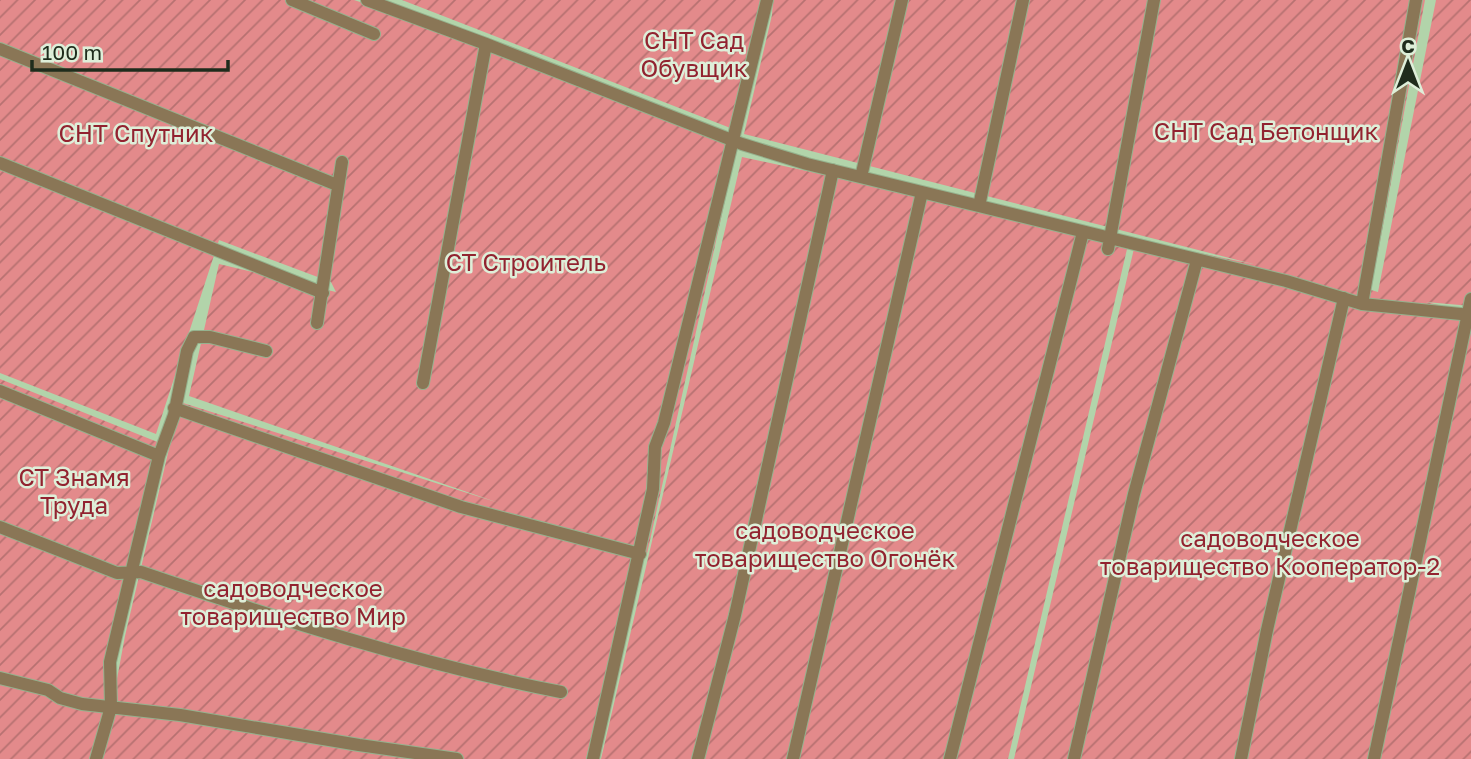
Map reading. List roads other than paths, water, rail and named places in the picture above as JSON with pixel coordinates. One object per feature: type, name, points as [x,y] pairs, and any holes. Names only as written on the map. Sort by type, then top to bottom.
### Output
[{"type":"street","points":[[292,0],[374,34]]},
{"type":"street","points":[[368,0],[734,141],[833,170],[1083,232],[1109,244],[1197,260],[1362,304],[1469,315]]},
{"type":"street","points":[[593,759],[653,489],[655,447],[664,423],[767,0]]},
{"type":"street","points":[[861,177],[902,0]]},
{"type":"street","points":[[979,206],[1023,0]]},
{"type":"street","points":[[1109,244],[1154,0]]},
{"type":"street","points":[[1362,304],[1416,0]]},
{"type":"street","points":[[423,383],[486,44]]},
{"type":"street","points":[[0,49],[337,185]]},
{"type":"street","points":[[317,323],[342,162]]},
{"type":"street","points":[[0,163],[323,293]]},
{"type":"street","points":[[698,759],[735,615],[833,170]]},
{"type":"street","points":[[793,759],[922,192]]},
{"type":"street","points":[[950,759],[1083,232]]},
{"type":"street","points":[[1074,759],[1134,494],[1197,260]]},
{"type":"street","points":[[1241,759],[1267,630],[1345,298]]},
{"type":"street","points":[[1374,759],[1471,299]]},
{"type":"street","points":[[96,759],[110,707],[110,662],[187,351],[194,337],[210,337],[266,351]]},
{"type":"street","points":[[0,391],[159,456]]},
{"type":"street","points":[[174,408],[461,507],[640,554]]},
{"type":"street","points":[[0,527],[117,573],[141,572],[302,627],[493,678],[561,692]]},
{"type":"street","points":[[0,678],[48,690],[60,698],[82,704],[180,715],[359,746],[457,759]]},
{"type":"park label","name":"СНТ Сад Обувщик","points":[[694,55]]},
{"type":"park label","name":"СНТ Сад Бетонщик","points":[[1266,132]]},
{"type":"park label","name":"СНТ Спутник","points":[[136,134]]},
{"type":"park label","name":"СТ Строитель","points":[[526,263]]},
{"type":"park label","name":"СТ Знамя Труда","points":[[74,492]]},
{"type":"park label","name":"садоводческое товарищество Огонёк","points":[[825,545]]},
{"type":"park label","name":"садоводческое товарищество Кооператор-2","points":[[1270,553]]},
{"type":"park label","name":"садоводческое товарищество Мир","points":[[293,603]]}]
